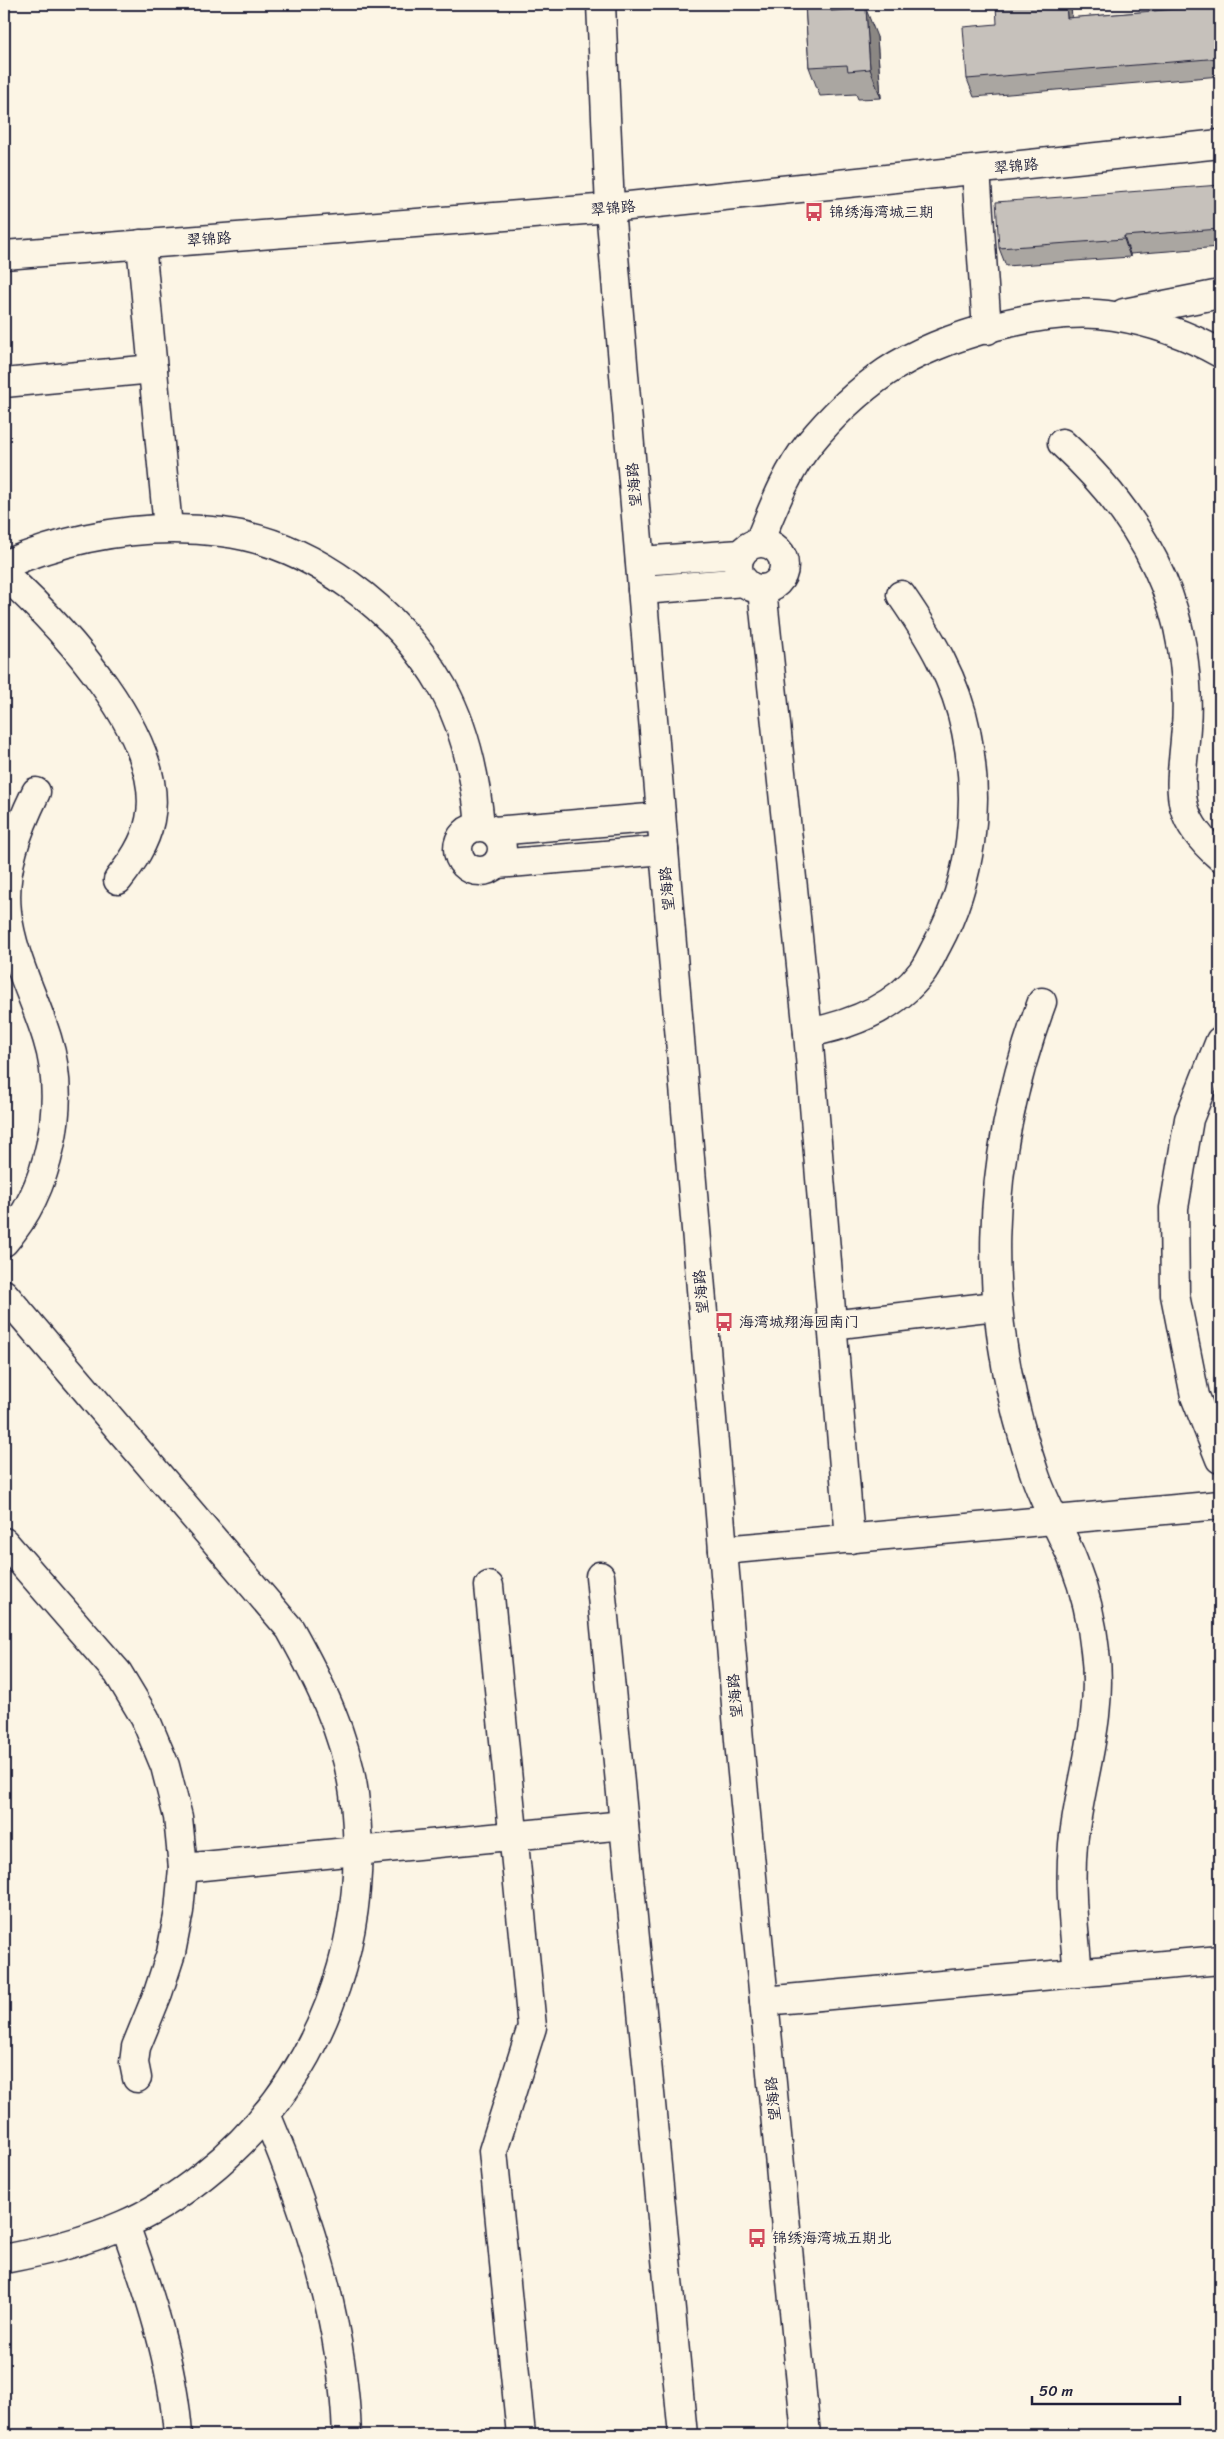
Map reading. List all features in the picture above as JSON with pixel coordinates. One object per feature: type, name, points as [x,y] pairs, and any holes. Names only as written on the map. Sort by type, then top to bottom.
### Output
[{"type":"street","name":"望海路","points":[[602,4],[610,208],[661,817],[723,1550],[806,2435]]},
{"type":"street","name":"翠锦路","points":[[4,255],[610,208],[1220,144]]},
{"type":"street","points":[[976,170],[986,330]]},
{"type":"street","points":[[141,244],[168,528]]},
{"type":"street","points":[[1112,315],[1220,294]]},
{"type":"street","points":[[850,1539],[808,1033],[753,585],[740,573],[738,564],[750,548],[780,491],[808,445],[844,405],[887,372],[935,346],[1028,318],[1070,314],[1112,315],[1154,324],[1194,338],[1220,353]]},
{"type":"street","points":[[4,383],[153,369]]},
{"type":"street","points":[[1062,443],[1091,470],[1117,501],[1140,534],[1158,570],[1174,615],[1181,646],[1186,686],[1186,727],[1180,793],[1188,819],[1202,841],[1220,857]]},
{"type":"street","points":[[4,565],[36,551],[79,539],[123,531],[168,528],[223,532],[278,546],[328,570],[373,602],[412,642],[443,689],[465,740],[487,828],[502,843],[503,851],[497,864]]},
{"type":"street","points":[[640,562],[772,544],[781,552],[785,564],[782,576],[774,586],[753,585],[642,590]]},
{"type":"street","points":[[4,574],[64,634],[94,671],[120,710],[142,752],[152,785],[150,820],[139,852],[118,880]]},
{"type":"street","points":[[808,1033],[834,1028],[859,1019],[882,1006],[904,990],[922,972],[946,928],[963,880],[972,831],[973,797],[973,780],[966,730],[952,682],[930,636],[901,595]]},
{"type":"street","points":[[4,1242],[26,1211],[40,1179],[50,1145],[55,1110],[54,1076],[48,1041],[15,952],[7,911],[8,869],[16,837],[36,792]]},
{"type":"street","points":[[661,817],[466,831],[458,843],[459,858],[469,869],[484,871],[497,864],[664,850]]},
{"type":"street","points":[[1042,1002],[1014,1086],[1004,1139],[995,1218],[996,1306],[1002,1351],[1015,1411],[1036,1480],[1074,1562],[1088,1607],[1096,1653],[1097,1699],[1092,1746],[1081,1794],[1074,1842],[1070,1891],[1078,1973]]},
{"type":"street","points":[[1220,1041],[1189,1119],[1174,1208],[1175,1294],[1195,1396],[1220,1459]]},
{"type":"street","points":[[4,1294],[290,1629],[319,1680],[340,1735],[354,1792],[359,1851],[353,1920],[337,1986],[310,2049],[266,2114],[230,2154],[180,2194],[125,2225],[65,2247],[4,2260]]},
{"type":"street","points":[[831,1325],[996,1306]]},
{"type":"street","points":[[723,1550],[1220,1505]]},
{"type":"street","points":[[4,1542],[118,1673],[145,1718],[165,1766],[178,1817],[183,1868],[179,1911],[171,1952],[158,1993],[136,2047],[134,2063],[137,2078]]},
{"type":"street","points":[[600,1576],[683,2435]]},
{"type":"street","points":[[489,1586],[532,2028],[493,2151],[520,2435]]},
{"type":"street","points":[[183,1868],[624,1825]]},
{"type":"street","points":[[764,2002],[1220,1960]]},
{"type":"street","points":[[266,2114],[294,2182],[328,2296],[339,2359],[347,2435]]},
{"type":"street","points":[[125,2225],[148,2290],[166,2358],[178,2435]]},
{"type":"building","points":[[805,4],[831,4],[831,11],[866,9],[870,69],[848,71],[847,65],[809,67]]},
{"type":"building","points":[[996,4],[1066,4],[1067,18],[1201,7],[1201,4],[1220,4],[1220,58],[967,79],[963,27],[997,24]]},
{"type":"building","points":[[1220,185],[1220,229],[1124,236],[1124,239],[999,248],[996,202]]},
{"type":"place","name":"锦绣海湾城三期","points":[[814,212]]},
{"type":"place","name":"海湾城翔海园南门","points":[[724,1322]]},
{"type":"place","name":"锦绣海湾城五期北","points":[[757,2238]]}]
